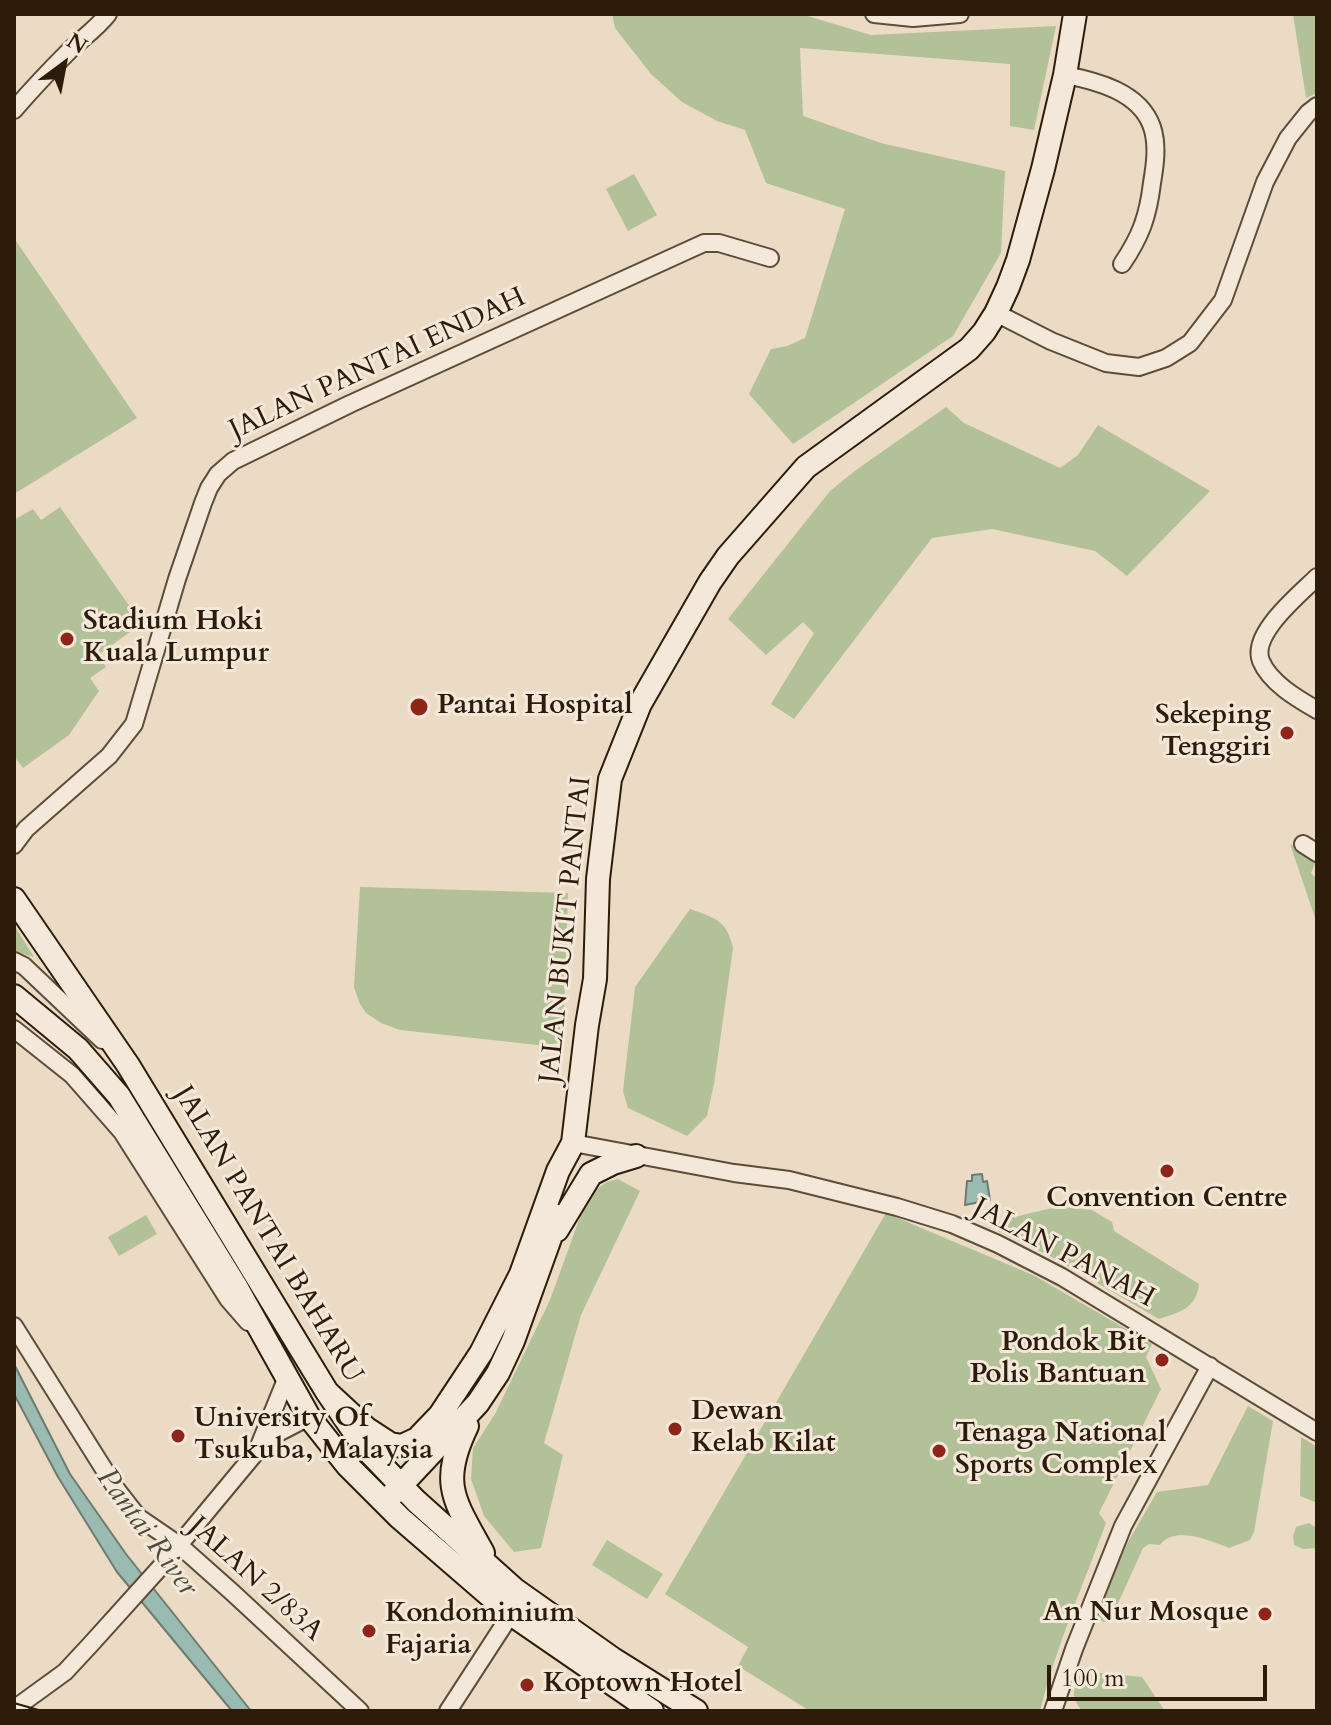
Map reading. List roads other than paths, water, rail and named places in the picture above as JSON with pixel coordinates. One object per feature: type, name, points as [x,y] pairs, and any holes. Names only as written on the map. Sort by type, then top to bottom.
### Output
[{"type":"main road","name":"JALAN BUKIT PANTAI","points":[[393,1495],[478,1403],[498,1373],[513,1341],[574,1170],[572,1146],[595,979],[598,879],[610,779],[640,704],[710,582],[806,467],[969,349],[996,313],[1018,260],[1043,169],[1065,75],[1075,14]]},
{"type":"main road","name":"JALAN PANTAI BAHARU","points":[[14,899],[128,1065],[393,1495],[511,1614],[652,1711]]},
{"type":"main road","name":"JALAN PANTAI BAHARU","points":[[14,996],[78,1049],[119,1096],[237,1288],[309,1417],[347,1465],[393,1495],[491,1568],[514,1589],[613,1659],[696,1711]]},
{"type":"main road","name":"JALAN BUKIT PANTAI","points":[[327,1392],[367,1429],[390,1444],[402,1446],[417,1439],[462,1383],[481,1353],[521,1274],[558,1171],[572,1146]]},
{"type":"main road","points":[[545,1252],[591,1174],[636,1156]]},
{"type":"main road","points":[[478,1403],[457,1448],[451,1480],[460,1510],[491,1568]]},
{"type":"street","points":[[14,110],[108,14]]},
{"type":"street","points":[[874,14],[913,18],[960,14]]},
{"type":"street","points":[[1065,75],[1117,90],[1139,107],[1152,127],[1156,149],[1149,204],[1141,233],[1122,264]]},
{"type":"street","points":[[996,313],[1051,341],[1106,363],[1139,367],[1166,358],[1190,343],[1223,300],[1265,182],[1288,138],[1317,106]]},
{"type":"street","name":"JALAN PANTAI ENDAH","points":[[14,845],[20,830],[109,756],[134,724],[203,503],[218,474],[233,461],[350,404],[704,243],[719,243],[770,258]]},
{"type":"street","points":[[1317,577],[1276,618],[1260,646],[1261,660],[1275,680],[1317,710]]},
{"type":"street","points":[[14,961],[24,966],[128,1065]]},
{"type":"street","points":[[14,1029],[72,1075],[122,1132],[228,1299],[268,1343]]},
{"type":"street","name":"JALAN PANAH","points":[[572,1146],[789,1180],[952,1224],[1038,1264],[1317,1432]]},
{"type":"street","name":"JALAN 2/83A","points":[[14,1326],[117,1490],[138,1517],[179,1545],[360,1711]]},
{"type":"street","points":[[1053,1711],[1123,1526],[1210,1366]]},
{"type":"street","points":[[257,1451],[287,1377]]},
{"type":"street","points":[[14,1709],[65,1672],[134,1598],[257,1451],[276,1434],[309,1417]]},
{"type":"street","points":[[448,1711],[511,1614]]},
{"type":"water","points":[[982,1174],[983,1182],[987,1181],[990,1200],[965,1205],[967,1181],[972,1181],[972,1175]]},
{"type":"water","points":[[14,1364],[70,1474],[126,1554],[251,1711],[232,1711],[117,1572],[58,1477],[14,1394]]},
{"type":"tram line","points":[[14,1703],[42,1711]]},
{"type":"place","name":"Stadium Hoki Kuala Lumpur","points":[[67,639]]},
{"type":"place","name":"Pantai Hospital","points":[[419,707]]},
{"type":"place","name":"Sekeping Tenggiri","points":[[1287,733]]},
{"type":"place","name":"Convention Centre","points":[[1167,1171]]},
{"type":"place","name":"Pondok Bit Polis Bantuan","points":[[1162,1360]]},
{"type":"place","name":"Dewan Kelab Kilat","points":[[675,1429]]},
{"type":"place","name":"University Of Tsukuba, Malaysia","points":[[178,1436]]},
{"type":"place","name":"Tenaga National Sports Complex","points":[[939,1451]]},
{"type":"place","name":"An Nur Mosque","points":[[1265,1614]]},
{"type":"place","name":"Kondominium Fajaria","points":[[369,1631]]},
{"type":"place","name":"Koptown Hotel","points":[[527,1685]]},
{"type":"water label","name":"Pantai River","points":[[146,1533]]}]
